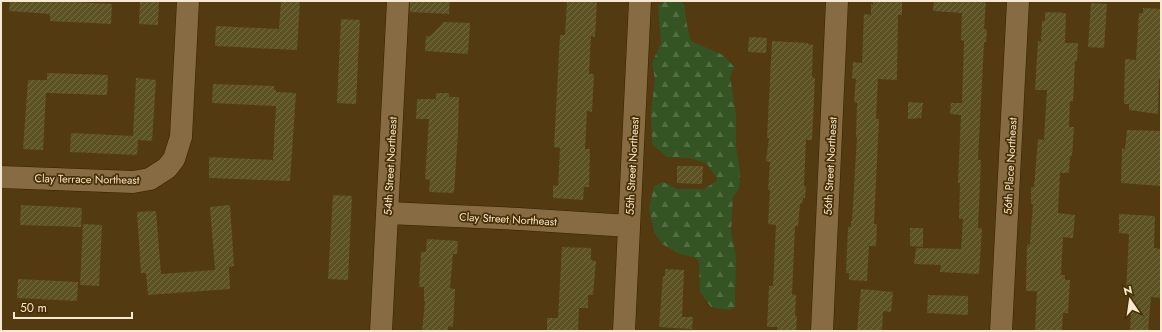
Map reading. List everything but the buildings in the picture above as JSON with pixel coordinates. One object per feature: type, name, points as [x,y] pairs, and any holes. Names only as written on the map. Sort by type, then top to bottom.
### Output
[{"type":"street","name":"Clay Terrace Northeast","points":[[1,177],[133,182],[150,179],[167,168],[174,159],[181,137],[188,1]]},
{"type":"street","name":"54th Street Northeast","points":[[381,331],[398,1]]},
{"type":"street","name":"55th Street Northeast","points":[[624,331],[640,1]]},
{"type":"street","name":"56th Street Northeast","points":[[822,331],[837,1]]},
{"type":"street","name":"56th Place Northeast","points":[[1001,331],[1018,1]]},
{"type":"street","name":"Clay Street Northeast","points":[[388,213],[629,226]]},
{"type":"green space","points":[[665,1],[679,1],[684,4],[691,41],[723,55],[734,67],[730,77],[736,114],[736,147],[740,172],[739,188],[733,197],[731,233],[736,255],[735,307],[729,310],[711,307],[700,292],[699,263],[696,258],[680,254],[662,244],[654,231],[649,209],[654,186],[663,182],[677,189],[704,189],[718,180],[707,164],[690,158],[667,157],[652,144],[651,112],[655,79],[652,63],[661,43],[658,5]]}]
